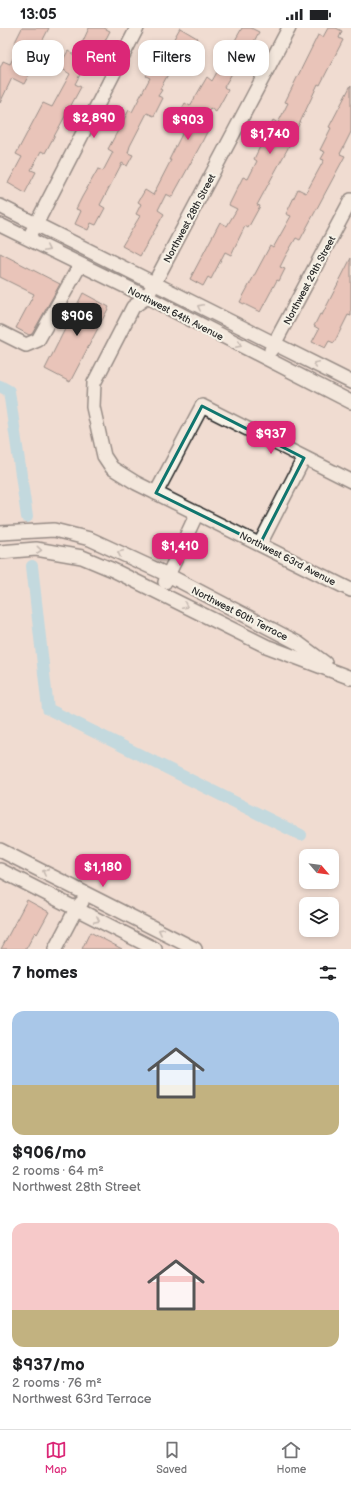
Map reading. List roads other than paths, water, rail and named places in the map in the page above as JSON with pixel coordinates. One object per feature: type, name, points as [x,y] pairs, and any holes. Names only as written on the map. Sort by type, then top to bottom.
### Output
[{"type":"street","points":[[28,239],[137,28]]},
{"type":"street","name":"Northwest 28th Street","points":[[93,406],[94,383],[133,307],[147,297],[289,28]]},
{"type":"street","name":"Northwest 29th Street","points":[[267,359],[351,200]]},
{"type":"street","name":"Northwest 64th Avenue","points":[[0,206],[351,382]]},
{"type":"street","name":"Northwest 64th Avenue","points":[[0,225],[147,297],[351,402]]},
{"type":"street","points":[[0,332],[26,345],[38,340],[80,265]]},
{"type":"street","name":"Northwest 63rd Avenue","points":[[93,406],[100,444],[104,456],[112,468],[136,483],[351,590]]},
{"type":"street","points":[[156,493],[202,406],[351,482]]},
{"type":"street","points":[[260,544],[304,458]]},
{"type":"street","points":[[159,593],[197,513]]},
{"type":"street","name":"Northwest 60th Terrace","points":[[0,533],[54,530],[90,539],[168,575],[298,643],[337,672]]},
{"type":"street","name":"Northwest 60th Terrace","points":[[0,552],[36,549],[82,557],[266,646],[351,678]]},
{"type":"street","points":[[212,619],[221,603]]},
{"type":"street","points":[[0,850],[195,949]]},
{"type":"street","points":[[0,870],[155,949]]},
{"type":"street","points":[[55,949],[76,909],[90,895]]},
{"type":"waterway","points":[[0,386],[9,391],[27,517]]},
{"type":"waterway","points":[[32,566],[48,709],[301,835]]}]
